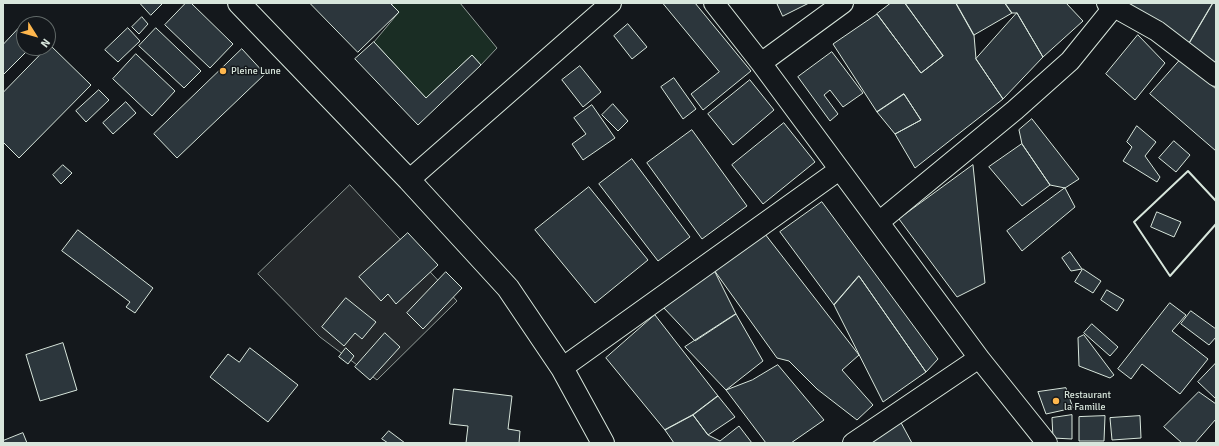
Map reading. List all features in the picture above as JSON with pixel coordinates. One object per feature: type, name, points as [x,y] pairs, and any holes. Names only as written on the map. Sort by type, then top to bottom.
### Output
[{"type":"highway","points":[[239,3],[409,180],[508,288],[562,368],[603,443]]},
{"type":"street","points":[[409,180],[611,3]]},
{"type":"street","points":[[714,3],[761,63],[979,358],[1047,443]]},
{"type":"street","points":[[761,63],[843,3]]},
{"type":"street","points":[[879,222],[1015,110],[1070,61],[1113,4],[1157,31],[1216,76]]},
{"type":"street","points":[[562,368],[839,170]]},
{"type":"street","points":[[853,443],[979,358]]},
{"type":"green space","points":[[394,3],[460,3],[497,48],[481,65],[472,55],[426,98],[374,42],[399,12],[392,5]]},
{"type":"shaded area","points":[[350,185],[457,301],[377,380],[320,337],[258,274]]},
{"type":"building","points":[[140,3],[163,3],[151,15]]},
{"type":"building","points":[[186,3],[191,3],[233,44],[210,68],[165,25]]},
{"type":"building","points":[[310,3],[390,3],[399,12],[358,52]]},
{"type":"building","points":[[663,3],[695,3],[751,71],[703,110],[691,94],[719,72]]},
{"type":"building","points":[[777,3],[809,3],[783,16]]},
{"type":"building","points":[[891,3],[905,3],[943,56],[921,73],[877,14]]},
{"type":"building","points":[[905,3],[956,3],[974,35],[976,59],[1003,99],[915,168],[895,134],[921,120],[904,94],[877,112],[833,44],[877,14],[921,73],[943,56]]},
{"type":"building","points":[[956,3],[1005,3],[1012,13],[974,35]]},
{"type":"building","points":[[1005,3],[1066,3],[1083,21],[1043,57],[1017,13],[1012,13]]},
{"type":"building","points":[[1126,3],[1213,3],[1187,47]]},
{"type":"building","points":[[1213,3],[1216,3],[1216,70],[1187,47]]},
{"type":"building","points":[[1017,13],[1043,57],[1003,99],[976,59]]},
{"type":"building","points":[[142,17],[148,24],[139,34],[132,27]]},
{"type":"building","points":[[628,24],[647,47],[632,59],[614,36]]},
{"type":"building","points":[[128,28],[140,41],[118,62],[105,50]]},
{"type":"building","points":[[156,28],[201,71],[184,88],[139,46]]},
{"type":"building","points":[[16,31],[16,56],[22,56],[3,75],[3,45]]},
{"type":"building","points":[[1138,35],[1165,63],[1135,100],[1106,74]]},
{"type":"building","points":[[374,42],[426,98],[472,55],[481,65],[418,125],[355,59]]},
{"type":"building","points":[[242,49],[265,74],[177,158],[154,134]]},
{"type":"building","points":[[56,51],[91,85],[19,158],[3,142],[3,93],[39,56],[56,56]]},
{"type":"building","points":[[832,52],[863,93],[843,107],[830,90],[824,95],[838,114],[830,121],[798,77]]},
{"type":"building","points":[[136,54],[175,91],[152,116],[113,79]]},
{"type":"building","points":[[1181,59],[1216,89],[1216,151],[1150,94]]},
{"type":"building","points":[[580,66],[601,92],[583,107],[562,80]]},
{"type":"building","points":[[674,78],[696,109],[683,119],[661,87]]},
{"type":"building","points":[[750,80],[774,110],[733,145],[708,114]]},
{"type":"building","points":[[99,90],[109,100],[86,122],[76,111]]},
{"type":"building","points":[[904,94],[921,120],[895,134],[877,112]]},
{"type":"building","points":[[126,102],[136,113],[113,134],[103,123]]},
{"type":"building","points":[[613,104],[628,121],[618,131],[602,115]]},
{"type":"building","points":[[592,105],[615,138],[583,160],[572,144],[586,134],[574,118]]},
{"type":"building","points":[[1032,119],[1079,179],[1065,188],[1050,185],[1022,144],[1019,130]]},
{"type":"building","points":[[784,123],[815,162],[763,204],[732,165]]},
{"type":"building","points":[[1137,126],[1156,142],[1145,156],[1160,177],[1157,182],[1123,161],[1132,147],[1127,142]]},
{"type":"building","points":[[692,130],[747,206],[702,239],[647,163]]},
{"type":"building","points":[[1174,141],[1190,155],[1176,172],[1159,158]]},
{"type":"building","points":[[1022,144],[1050,185],[1022,206],[989,167]]},
{"type":"building","points":[[632,159],[690,237],[658,261],[599,184]]},
{"type":"building","points":[[63,165],[72,173],[61,184],[53,175]]},
{"type":"building","points":[[973,165],[985,283],[957,297],[899,219]]},
{"type":"building","points":[[589,187],[648,260],[595,303],[535,230]]},
{"type":"building","points":[[1065,188],[1075,207],[1022,251],[1007,231]]},
{"type":"building","points":[[822,202],[938,359],[926,372],[859,276],[834,305],[780,232]]},
{"type":"building","points":[[1157,212],[1181,222],[1174,237],[1151,227]]},
{"type":"building","points":[[78,230],[153,288],[135,313],[126,307],[130,302],[62,251]]},
{"type":"building","points":[[408,233],[438,265],[396,304],[388,294],[381,301],[359,277]]},
{"type":"building","points":[[765,234],[859,355],[842,370],[873,405],[857,420],[817,389],[789,361],[777,358],[714,270]]},
{"type":"building","points":[[1070,252],[1082,269],[1071,271],[1062,258]]},
{"type":"building","points":[[1083,269],[1101,281],[1093,293],[1075,282]]},
{"type":"building","points":[[714,270],[736,314],[695,341],[663,307]]},
{"type":"building","points":[[446,272],[462,288],[423,329],[407,313]]},
{"type":"building","points":[[859,276],[926,372],[883,402],[834,305]]},
{"type":"building","points":[[1107,290],[1124,300],[1117,311],[1101,300]]},
{"type":"building","points":[[346,298],[376,322],[362,339],[355,333],[344,346],[322,327]]},
{"type":"building","points":[[1170,303],[1186,315],[1172,331],[1208,359],[1180,394],[1142,364],[1131,379],[1118,369]]},
{"type":"building","points":[[1191,311],[1216,329],[1216,337],[1209,345],[1181,324]]},
{"type":"building","points":[[736,314],[763,361],[726,390],[685,347]]},
{"type":"building","points":[[655,315],[718,396],[693,415],[665,430],[606,358]]},
{"type":"building","points":[[1092,324],[1118,347],[1110,356],[1084,333]]},
{"type":"building","points":[[385,333],[400,347],[370,380],[355,367]]},
{"type":"building","points":[[1084,335],[1114,375],[1110,378],[1079,366],[1078,338]]},
{"type":"building","points":[[63,343],[77,390],[40,401],[26,355]]},
{"type":"building","points":[[250,348],[298,385],[268,422],[210,377],[228,354],[239,362]]},
{"type":"building","points":[[346,348],[354,356],[348,364],[339,357]]},
{"type":"building","points":[[1216,363],[1216,399],[1198,382]]},
{"type":"building","points":[[778,365],[824,420],[791,443],[766,443],[726,390],[752,380]]},
{"type":"building","points":[[1066,388],[1073,408],[1046,414],[1038,392]]},
{"type":"building","points":[[454,389],[512,396],[508,429],[520,431],[519,443],[466,443],[468,426],[450,424]]},
{"type":"building","points":[[1199,392],[1216,404],[1216,419],[1195,443],[1182,443],[1164,427]]},
{"type":"building","points":[[718,396],[735,417],[708,435],[693,415]]},
{"type":"building","points":[[693,415],[708,435],[720,441],[739,426],[752,443],[674,443],[665,430]]},
{"type":"building","points":[[1072,415],[1072,439],[1053,438],[1052,418]]},
{"type":"building","points":[[1105,416],[1104,441],[1079,441],[1079,417]]},
{"type":"building","points":[[1140,416],[1141,438],[1112,440],[1110,418]]},
{"type":"building","points":[[899,419],[912,443],[870,443]]},
{"type":"building","points":[[389,431],[405,443],[388,443],[382,439]]},
{"type":"building","points":[[23,433],[27,443],[3,443],[3,441]]},
{"type":"wall","points":[[1216,201],[1188,171],[1134,222],[1170,276],[1216,224]]},
{"type":"place","name":"Pleine Lune","points":[[223,71]]},
{"type":"place","name":"Restaurant la Famille","points":[[1056,401]]}]
